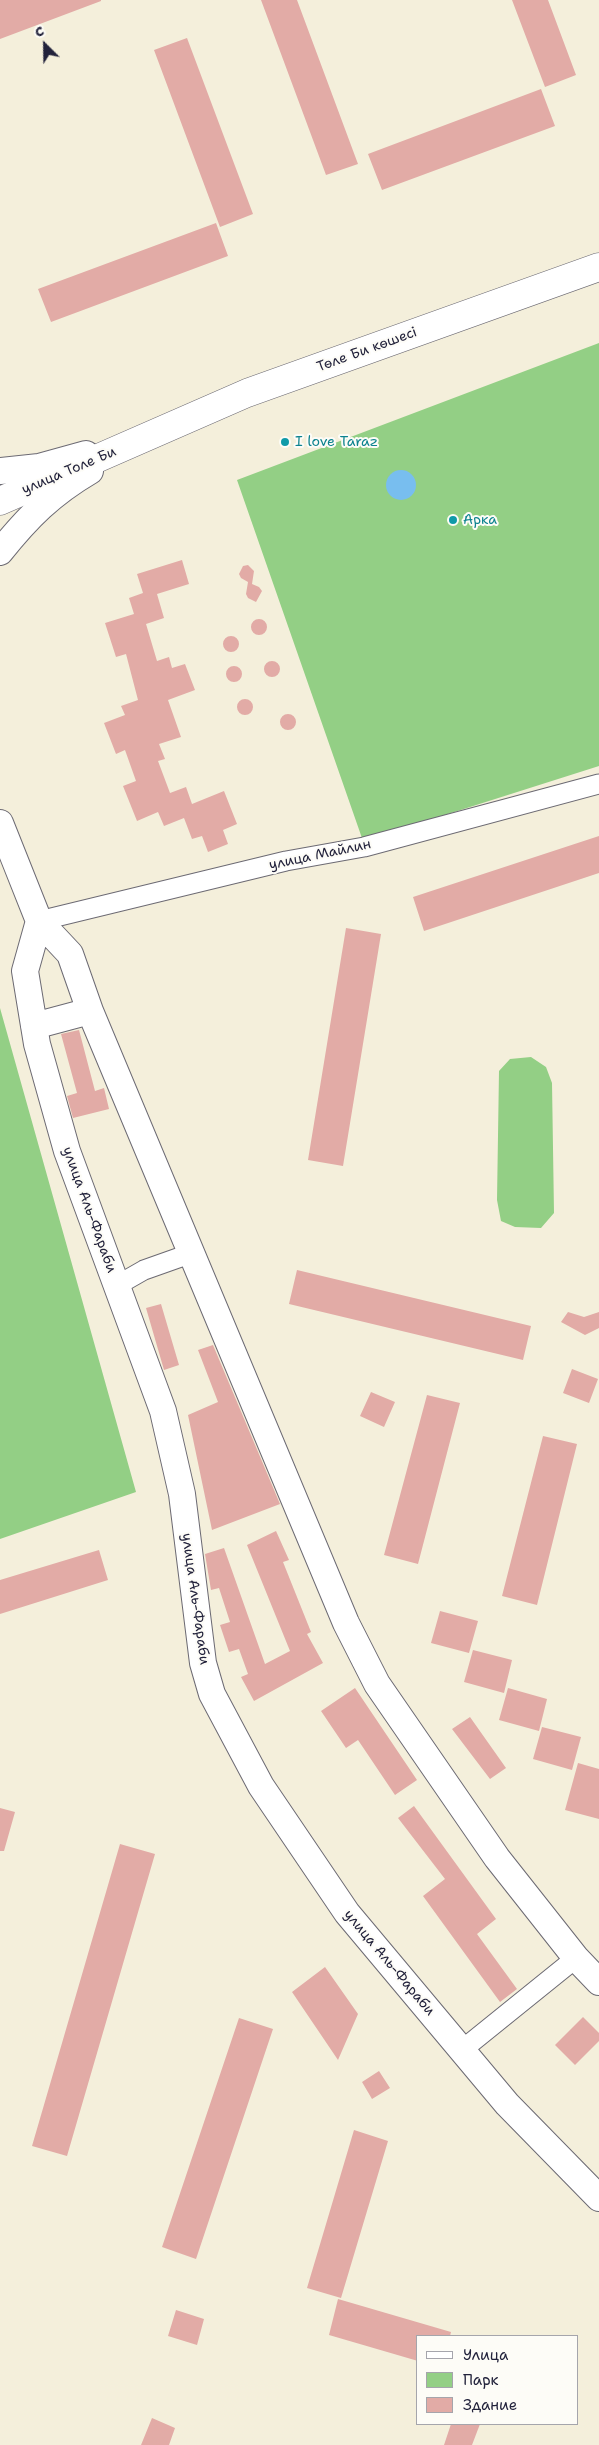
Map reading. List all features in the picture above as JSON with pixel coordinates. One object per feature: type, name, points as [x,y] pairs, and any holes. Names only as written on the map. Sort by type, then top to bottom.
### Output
[{"type":"main road","name":"Төле Би көшесі","points":[[138,441],[247,393],[599,267]]},
{"type":"main road","points":[[0,471],[39,467],[138,441]]},
{"type":"main road","points":[[0,552],[26,520],[60,489],[138,441]]},
{"type":"main road","name":"улица Толе Би","points":[[0,501],[138,441]]},
{"type":"main road","points":[[0,823],[38,921],[70,954],[90,1011],[346,1623],[377,1684],[497,1858],[576,1958],[599,1982]]},
{"type":"main road","name":"улица Аль-Фараби","points":[[38,921],[25,971],[34,1026],[67,1151],[163,1411],[182,1494],[203,1663],[212,1694],[261,1786],[342,1905],[507,2104],[599,2198]]},
{"type":"main road","points":[[34,1026],[90,1011]]},
{"type":"street","name":"улица Майлин","points":[[38,921],[286,862],[364,847],[599,784]]},
{"type":"street","points":[[116,1286],[144,1270],[192,1253]]},
{"type":"street","points":[[462,2050],[576,1958]]},
{"type":"green space","points":[[599,343],[599,766],[363,841],[237,480]]},
{"type":"green space","points":[[0,1008],[136,1492],[0,1539]]},
{"type":"green space","points":[[531,1057],[546,1067],[552,1083],[554,1213],[541,1228],[515,1227],[501,1221],[497,1200],[499,1071],[510,1059]]},
{"type":"water","points":[[401,470],[412,474],[416,485],[412,496],[401,500],[390,496],[386,485],[390,474]]},
{"type":"building","points":[[0,0],[101,0],[101,1],[0,39]]},
{"type":"building","points":[[261,0],[297,0],[358,164],[326,175]]},
{"type":"building","points":[[512,0],[548,0],[576,75],[545,87]]},
{"type":"building","points":[[187,38],[253,214],[220,227],[154,50]]},
{"type":"building","points":[[541,89],[555,126],[382,190],[368,154]]},
{"type":"building","points":[[216,223],[228,256],[51,322],[38,289]]},
{"type":"building","points":[[182,560],[189,584],[157,594],[164,618],[146,624],[157,661],[169,657],[172,668],[185,664],[195,690],[168,700],[181,737],[159,744],[165,759],[158,761],[170,793],[186,787],[192,804],[224,791],[237,824],[223,830],[228,844],[208,852],[202,836],[192,839],[184,818],[164,826],[158,812],[137,821],[123,786],[136,781],[125,750],[116,754],[104,723],[125,715],[121,706],[138,700],[126,654],[116,657],[105,623],[134,614],[129,598],[143,593],[137,574]]},
{"type":"building","points":[[248,565],[254,571],[252,584],[259,587],[262,591],[256,602],[248,598],[246,594],[248,582],[241,578],[239,574],[243,566]]},
{"type":"building","points":[[259,619],[267,627],[259,635],[251,627]]},
{"type":"building","points":[[231,636],[239,644],[231,652],[223,644]]},
{"type":"building","points":[[272,661],[280,669],[272,677],[264,669]]},
{"type":"building","points":[[234,666],[242,674],[234,682],[226,674]]},
{"type":"building","points":[[245,699],[253,707],[245,715],[237,707]]},
{"type":"building","points":[[288,714],[296,722],[288,730],[280,722]]},
{"type":"building","points":[[599,836],[599,873],[424,931],[413,897]]},
{"type":"building","points":[[346,928],[381,934],[343,1166],[308,1160]]},
{"type":"building","points":[[79,1030],[95,1091],[104,1088],[109,1109],[73,1118],[67,1096],[77,1093],[61,1034]]},
{"type":"building","points":[[297,1270],[531,1326],[523,1360],[289,1304]]},
{"type":"building","points":[[161,1304],[179,1365],[164,1370],[146,1308]]},
{"type":"building","points":[[568,1312],[584,1317],[599,1312],[599,1328],[585,1335],[561,1322]]},
{"type":"building","points":[[213,1345],[280,1504],[212,1530],[188,1415],[218,1402],[198,1350]]},
{"type":"building","points":[[572,1369],[598,1379],[589,1403],[563,1393]]},
{"type":"building","points":[[371,1392],[395,1402],[384,1427],[360,1416]]},
{"type":"building","points":[[427,1395],[460,1403],[418,1564],[384,1555]]},
{"type":"building","points":[[543,1436],[577,1444],[537,1605],[502,1596]]},
{"type":"building","points":[[276,1531],[289,1560],[283,1562],[311,1632],[307,1634],[323,1663],[254,1701],[241,1677],[248,1674],[239,1649],[229,1652],[220,1625],[230,1622],[219,1588],[211,1590],[205,1554],[224,1548],[265,1664],[290,1651],[247,1545]]},
{"type":"building","points":[[99,1550],[108,1580],[0,1614],[0,1580]]},
{"type":"building","points":[[440,1611],[478,1621],[469,1653],[431,1643]]},
{"type":"building","points":[[473,1650],[512,1660],[504,1693],[464,1682]]},
{"type":"building","points":[[355,1688],[417,1780],[395,1795],[358,1740],[346,1748],[321,1711]]},
{"type":"building","points":[[508,1688],[547,1699],[539,1731],[499,1720]]},
{"type":"building","points":[[470,1717],[506,1768],[490,1779],[452,1729]]},
{"type":"building","points":[[542,1727],[581,1737],[572,1770],[533,1759]]},
{"type":"building","points":[[578,1763],[599,1769],[599,1819],[565,1810]]},
{"type":"building","points":[[414,1806],[496,1919],[477,1934],[517,1989],[500,2002],[423,1896],[445,1879],[398,1818]]},
{"type":"building","points":[[0,1808],[15,1812],[4,1851],[0,1851]]},
{"type":"building","points":[[120,1844],[155,1854],[67,2156],[32,2146]]},
{"type":"building","points":[[325,1967],[358,2014],[338,2060],[292,1992]]},
{"type":"building","points":[[583,2017],[599,2033],[599,2041],[575,2065],[555,2045]]},
{"type":"building","points":[[239,2018],[273,2029],[196,2259],[162,2247]]},
{"type":"building","points":[[379,2071],[390,2088],[372,2099],[362,2082]]},
{"type":"building","points":[[354,2130],[388,2141],[341,2298],[307,2288]]},
{"type":"building","points":[[338,2299],[451,2332],[450,2335],[416,2335],[416,2360],[329,2335]]},
{"type":"building","points":[[176,2310],[204,2319],[197,2345],[168,2336]]},
{"type":"building","points":[[152,2418],[175,2428],[169,2445],[141,2445]]},
{"type":"building","points":[[451,2425],[480,2425],[472,2445],[444,2445]]},
{"type":"place","name":"I love Taraz","points":[[285,442]]},
{"type":"place","name":"Арка","points":[[453,520]]}]
